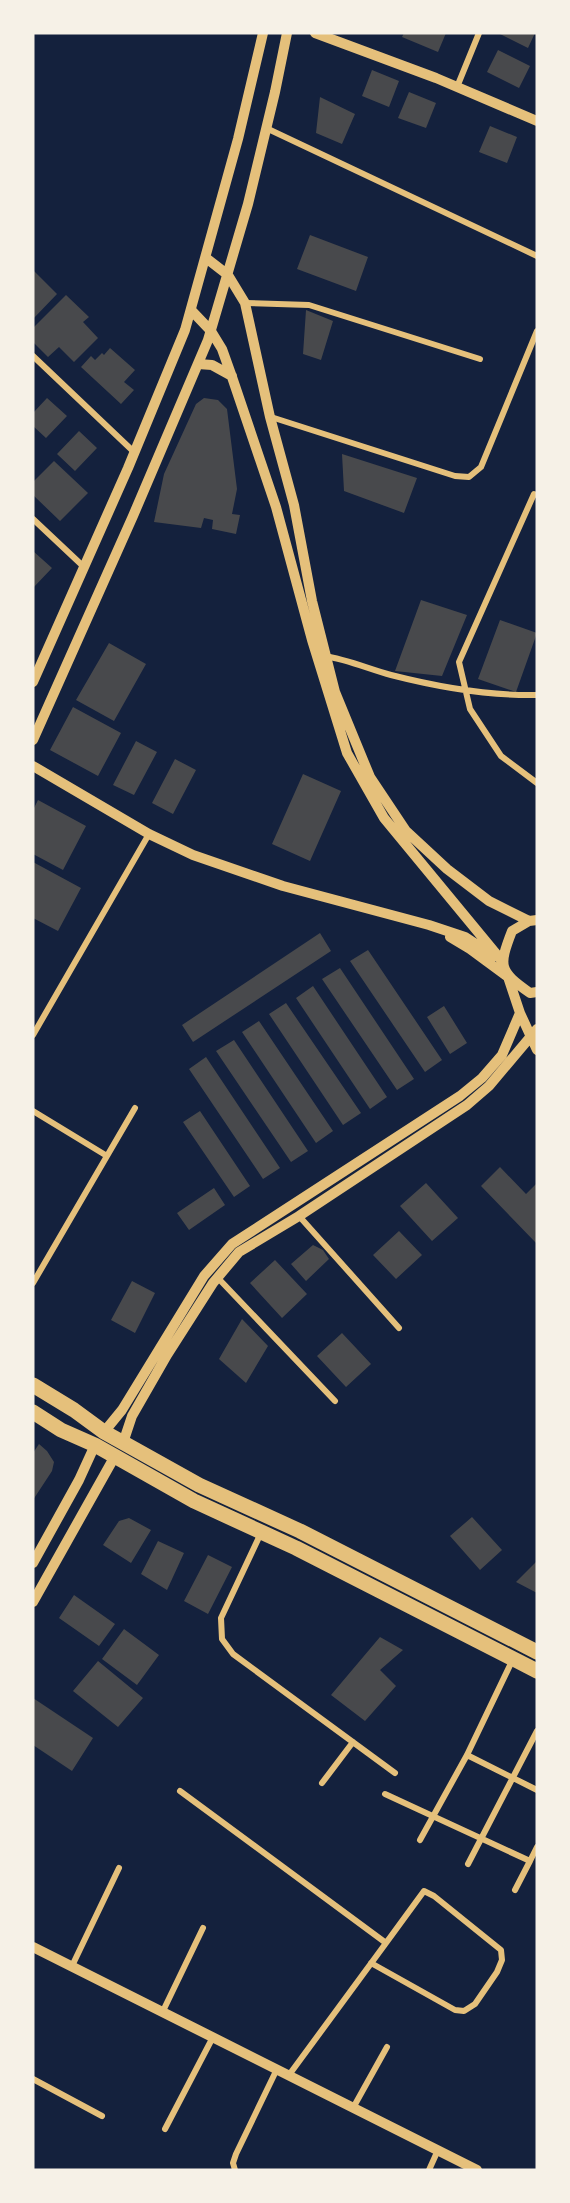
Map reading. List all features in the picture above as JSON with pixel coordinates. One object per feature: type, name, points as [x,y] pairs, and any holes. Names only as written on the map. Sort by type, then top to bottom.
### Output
[{"type":"main road","points":[[33,1385],[74,1410],[100,1438],[194,1501],[261,1532],[537,1671]]},
{"type":"main road","points":[[33,1412],[61,1430],[100,1438]]},
{"type":"main road","points":[[119,1450],[300,1531],[537,1652]]},
{"type":"street","points":[[33,682],[185,330],[206,258],[263,33]]},
{"type":"street","points":[[33,740],[134,516],[211,331],[266,128],[287,33]]},
{"type":"street","points":[[315,33],[457,87],[537,122]]},
{"type":"street","points":[[457,87],[479,33]]},
{"type":"street","points":[[266,128],[537,256]]},
{"type":"street","points":[[206,258],[228,275],[245,303],[270,417],[294,505],[322,657],[370,777],[406,831],[447,869],[489,901],[533,920]]},
{"type":"street","points":[[245,303],[309,305],[480,359]]},
{"type":"street","points":[[191,310],[211,331],[222,349],[232,377],[276,507],[322,657],[348,753],[384,818],[502,961],[520,1013],[534,1033],[537,1050]]},
{"type":"street","points":[[270,417],[455,476],[469,477],[481,467],[537,331]]},
{"type":"street","points":[[33,356],[134,452]]},
{"type":"street","points":[[198,364],[212,365],[232,377]]},
{"type":"street","points":[[537,495],[534,494],[459,662],[470,709],[501,756],[537,783]]},
{"type":"street","points":[[33,519],[84,568]]},
{"type":"street","points":[[322,657],[465,690],[505,696],[537,695]]},
{"type":"street","points":[[33,766],[148,834],[193,855],[283,886],[429,925],[465,937],[502,961]]},
{"type":"street","points":[[33,1035],[148,834]]},
{"type":"street","points":[[502,961],[512,931],[533,920]]},
{"type":"street","points":[[429,925],[470,949],[530,993],[537,993]]},
{"type":"street","points":[[33,1563],[100,1438],[122,1410],[204,1276],[232,1244],[460,1096],[482,1078],[502,1055],[520,1013]]},
{"type":"street","points":[[33,1602],[119,1450],[132,1416],[167,1355],[217,1277],[239,1252],[299,1216],[467,1105],[489,1086],[534,1033]]},
{"type":"street","points":[[33,1283],[135,1108]]},
{"type":"street","points":[[33,1111],[106,1156]]},
{"type":"street","points":[[299,1216],[399,1328]]},
{"type":"street","points":[[217,1277],[335,1401]]},
{"type":"street","points":[[261,1532],[221,1618],[222,1639],[233,1654],[395,1773]]},
{"type":"street","points":[[420,1840],[467,1755],[513,1659]]},
{"type":"street","points":[[468,1864],[537,1731]]},
{"type":"street","points":[[322,1782],[353,1742]]},
{"type":"street","points":[[467,1755],[537,1790]]},
{"type":"street","points":[[180,1791],[386,1943]]},
{"type":"street","points":[[385,1794],[530,1862]]},
{"type":"street","points":[[515,1890],[537,1847]]},
{"type":"street","points":[[72,1966],[119,1868]]},
{"type":"street","points":[[289,2075],[371,1963],[424,1891],[434,1896],[501,1950],[502,1960],[497,1972],[475,2004],[464,2011],[455,2010],[371,1963]]},
{"type":"street","points":[[163,2011],[203,1928]]},
{"type":"street","points":[[33,1947],[477,2170]]},
{"type":"street","points":[[165,2129],[213,2037]]},
{"type":"street","points":[[353,2108],[387,2047]]},
{"type":"street","points":[[235,2170],[233,2163],[236,2154],[276,2069]]},
{"type":"street","points":[[33,2079],[102,2116]]},
{"type":"street","points":[[429,2170],[438,2150]]},
{"type":"building","points":[[404,33],[446,33],[438,52],[402,37]]},
{"type":"building","points":[[498,33],[535,33],[528,48]]},
{"type":"building","points":[[498,50],[530,66],[519,88],[487,72]]},
{"type":"building","points":[[372,70],[399,81],[389,107],[362,96]]},
{"type":"building","points":[[409,92],[436,103],[426,128],[398,118]]},
{"type":"building","points":[[320,97],[355,114],[342,144],[316,133]]},
{"type":"building","points":[[490,126],[517,137],[507,163],[479,152]]},
{"type":"building","points":[[310,235],[368,257],[356,291],[297,269]]},
{"type":"building","points":[[33,270],[57,294],[33,319]]},
{"type":"building","points":[[66,295],[89,317],[83,322],[98,338],[74,362],[59,347],[48,357],[33,342],[33,328]]},
{"type":"building","points":[[306,310],[333,321],[321,360],[303,354]]},
{"type":"building","points":[[110,348],[135,370],[124,382],[134,390],[121,404],[81,367],[91,356],[95,360]]},
{"type":"building","points":[[47,398],[67,416],[46,438],[33,426],[33,413]]},
{"type":"building","points":[[204,398],[218,400],[227,409],[237,489],[232,514],[240,515],[236,534],[212,529],[213,520],[204,518],[201,528],[154,522],[164,474],[196,404]]},
{"type":"building","points":[[79,431],[97,448],[75,471],[57,454]]},
{"type":"building","points":[[342,454],[417,478],[404,513],[344,491]]},
{"type":"building","points":[[54,461],[88,493],[60,521],[33,495],[33,482]]},
{"type":"building","points":[[33,551],[52,568],[33,588]]},
{"type":"building","points":[[421,600],[467,615],[442,676],[395,671]]},
{"type":"building","points":[[500,620],[537,633],[516,692],[478,679]]},
{"type":"building","points":[[109,643],[146,664],[114,721],[76,700]]},
{"type":"building","points":[[73,707],[121,733],[98,776],[50,750]]},
{"type":"building","points":[[136,741],[157,752],[134,795],[113,785]]},
{"type":"building","points":[[175,759],[196,770],[173,814],[152,803]]},
{"type":"building","points":[[303,774],[341,791],[310,861],[272,844]]},
{"type":"building","points":[[38,800],[86,826],[63,870],[33,854],[33,810]]},
{"type":"building","points":[[33,862],[81,888],[58,931],[33,918]]},
{"type":"building","points":[[320,933],[331,951],[193,1042],[182,1025]]},
{"type":"building","points":[[368,950],[442,1060],[425,1072],[350,961]]},
{"type":"building","points":[[340,968],[414,1079],[397,1090],[322,979]]},
{"type":"building","points":[[313,986],[387,1097],[370,1109],[296,998]]},
{"type":"building","points":[[286,1003],[361,1113],[343,1125],[269,1014]]},
{"type":"building","points":[[444,1006],[467,1043],[450,1054],[427,1017]]},
{"type":"building","points":[[259,1021],[333,1131],[316,1143],[242,1032]]},
{"type":"building","points":[[234,1040],[308,1151],[291,1162],[216,1051]]},
{"type":"building","points":[[206,1057],[280,1168],[263,1179],[189,1069]]},
{"type":"building","points":[[200,1111],[250,1186],[234,1197],[183,1122]]},
{"type":"building","points":[[500,1167],[526,1194],[537,1183],[537,1244],[481,1186]]},
{"type":"building","points":[[426,1183],[458,1218],[432,1241],[400,1206]]},
{"type":"building","points":[[214,1188],[225,1205],[189,1230],[177,1213]]},
{"type":"building","points":[[399,1231],[422,1255],[396,1279],[373,1255]]},
{"type":"building","points":[[313,1245],[323,1250],[329,1259],[306,1281],[291,1264]]},
{"type":"building","points":[[275,1260],[307,1294],[282,1318],[250,1283]]},
{"type":"building","points":[[132,1281],[155,1293],[135,1333],[111,1320]]},
{"type":"building","points":[[242,1319],[268,1346],[246,1383],[219,1359]]},
{"type":"building","points":[[342,1333],[371,1364],[346,1387],[317,1356]]},
{"type":"building","points":[[39,1444],[54,1462],[52,1471],[33,1500],[33,1453]]},
{"type":"building","points":[[472,1517],[502,1550],[480,1570],[450,1536]]},
{"type":"building","points":[[129,1518],[151,1530],[131,1563],[103,1545],[119,1521]]},
{"type":"building","points":[[158,1541],[184,1553],[167,1590],[141,1574]]},
{"type":"building","points":[[208,1555],[232,1567],[208,1614],[184,1601]]},
{"type":"building","points":[[537,1561],[537,1593],[516,1582]]},
{"type":"building","points":[[74,1595],[115,1624],[99,1646],[59,1618]]},
{"type":"building","points":[[124,1629],[159,1655],[137,1685],[102,1659]]},
{"type":"building","points":[[380,1637],[403,1650],[380,1670],[396,1686],[365,1721],[331,1695]]},
{"type":"building","points":[[98,1661],[143,1698],[118,1727],[73,1691]]},
{"type":"building","points":[[33,1698],[93,1738],[72,1771],[33,1745]]}]
